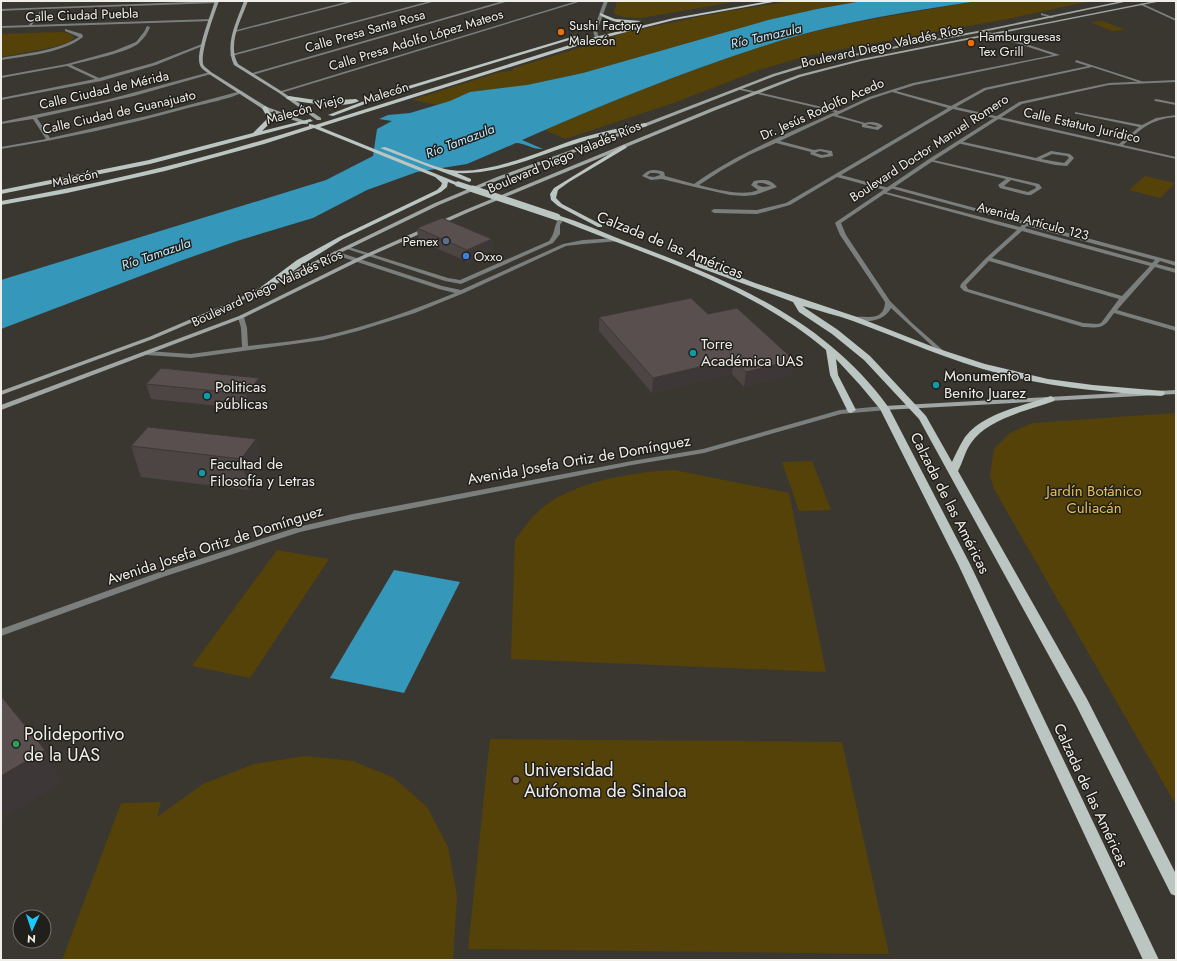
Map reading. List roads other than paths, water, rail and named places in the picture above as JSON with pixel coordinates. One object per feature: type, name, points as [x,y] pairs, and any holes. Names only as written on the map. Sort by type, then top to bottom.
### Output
[{"type":"main road","points":[[246,1],[235,31],[231,55],[232,60],[236,65],[280,92],[324,123],[562,217]]},
{"type":"main road","points":[[610,28],[640,21],[751,1]]},
{"type":"main road","name":"Malecón","points":[[1,203],[155,172],[214,157],[597,38],[674,18],[777,1]]},
{"type":"main road","name":"Boulevard Diego Valadés Ríos","points":[[1,393],[156,335],[233,303],[437,204],[499,178],[734,92],[774,75],[823,62],[1127,1]]},
{"type":"main road","name":"Boulevard Diego Valadés Ríos","points":[[1,408],[241,317],[369,254],[467,211],[748,95],[799,76],[838,65],[1160,1]]},
{"type":"main road","points":[[217,2],[203,45],[201,61],[202,66],[210,73],[265,108],[306,123],[438,177],[562,217]]},
{"type":"main road","points":[[601,14],[606,18],[614,20],[640,21]]},
{"type":"main road","points":[[589,33],[603,29]]},
{"type":"main road","name":"Malecón Viejo","points":[[1,192],[150,162],[246,136],[306,123],[387,94],[582,35]]},
{"type":"main road","points":[[289,98],[311,103],[326,104],[357,101],[387,94]]},
{"type":"main road","points":[[246,136],[263,128],[268,123],[270,117],[265,108]]},
{"type":"main road","points":[[340,129],[369,110]]},
{"type":"main road","points":[[445,171],[468,172],[492,169],[596,135],[645,125]]},
{"type":"main road","points":[[600,226],[560,205],[553,198],[553,194],[560,185],[624,147]]},
{"type":"main road","points":[[264,287],[295,265],[341,238],[439,191],[444,187],[445,182],[438,177]]},
{"type":"main road","name":"Calzada de las Américas","points":[[562,217],[600,226],[752,285],[796,300],[802,310],[834,332],[867,358],[914,406],[923,418],[1082,703],[1176,889]]},
{"type":"main road","name":"Calzada de las Américas","points":[[562,217],[706,275],[790,319],[852,371],[884,408],[964,564],[1151,960]]},
{"type":"main road","points":[[796,300],[852,319],[944,354],[1041,381],[1092,388],[1161,393]]},
{"type":"main road","points":[[830,351],[834,375],[851,410]]},
{"type":"main road","name":"Avenida Josefa Ortiz de Domínguez","points":[[884,408],[1176,392]]},
{"type":"main road","points":[[952,472],[969,439],[977,431],[1001,418],[1051,399]]},
{"type":"street","points":[[235,31],[354,1]]},
{"type":"street","points":[[231,55],[434,1]]},
{"type":"street","name":"Calle Presa Santa Rosa","points":[[251,74],[508,1]]},
{"type":"street","name":"Calle Presa Adolfo López Mateos","points":[[280,92],[580,1]]},
{"type":"street","points":[[597,38],[595,31],[606,1]]},
{"type":"street","points":[[1,10],[217,2]]},
{"type":"street","points":[[1142,4],[1176,20]]},
{"type":"street","points":[[30,26],[45,8]]},
{"type":"street","points":[[1042,14],[1052,17]]},
{"type":"street","name":"Calle Ciudad Puebla","points":[[1,27],[211,20]]},
{"type":"street","name":"Calle Ciudad Puebla","points":[[23,31],[210,25]]},
{"type":"street","points":[[1,71],[3,77],[67,65],[103,56],[129,47],[141,39],[148,27]]},
{"type":"street","points":[[1,59],[58,47],[81,37],[81,35],[66,30]]},
{"type":"street","points":[[983,31],[994,34]]},
{"type":"street","name":"Dr. Jesús Rodolfo Acedo","points":[[696,185],[720,169],[775,141],[870,98],[914,84],[1058,55],[994,34]]},
{"type":"street","points":[[1,99],[100,80],[148,67],[203,45]]},
{"type":"street","points":[[1076,61],[1142,82]]},
{"type":"street","points":[[67,65],[100,80]]},
{"type":"street","points":[[714,211],[757,212],[778,208],[788,204],[986,89],[1094,66]]},
{"type":"street","name":"Calle Ciudad de Mérida","points":[[1,123],[118,99],[210,73]]},
{"type":"street","name":"Boulevard Doctor Manuel Romero","points":[[944,354],[888,302],[838,226],[838,223],[931,160],[1021,103],[1109,84],[1176,81]]},
{"type":"street","points":[[741,88],[839,112]]},
{"type":"street","name":"Calle Estatuto Jurídico","points":[[890,91],[951,108],[1176,158]]},
{"type":"street","name":"Calle Ciudad de Guanajuato","points":[[1,148],[49,140],[135,122],[241,92]]},
{"type":"street","points":[[734,92],[865,124]]},
{"type":"street","points":[[1156,100],[1176,104]]},
{"type":"street","points":[[1077,113],[1142,126]]},
{"type":"street","points":[[1120,145],[1142,126],[1155,118],[1176,116]]},
{"type":"street","points":[[34,117],[49,140]]},
{"type":"street","points":[[775,141],[814,151]]},
{"type":"street","points":[[959,142],[1037,160],[1063,165],[1072,158],[1068,155],[1051,152],[1037,160]]},
{"type":"street","points":[[931,160],[1009,178],[1037,185],[1039,188],[1029,194],[1002,187],[1001,185],[1009,178]]},
{"type":"street","points":[[836,175],[887,189]]},
{"type":"street","points":[[662,177],[742,195],[757,194],[764,189]]},
{"type":"street","name":"Avenida Artículo 123","points":[[887,189],[1176,264]]},
{"type":"street","name":"Avenida Artículo 123","points":[[887,189],[1020,229],[1176,271]]},
{"type":"street","points":[[348,248],[447,280],[461,282],[551,242],[557,234],[557,225],[562,217]]},
{"type":"street","points":[[1026,224],[988,259],[963,285],[963,288],[1091,326],[1098,326],[1103,324],[1123,298],[1159,259]]},
{"type":"street","points":[[147,353],[191,356],[322,338],[356,330],[413,312],[462,292],[565,245],[617,240]]},
{"type":"street","points":[[335,253],[441,288],[462,292]]},
{"type":"street","points":[[988,259],[1123,298]]},
{"type":"street","points":[[852,319],[872,319],[882,315],[886,311],[888,302]]},
{"type":"street","points":[[1113,310],[1176,328]]},
{"type":"street","points":[[241,317],[244,328],[245,349]]},
{"type":"street","name":"Avenida Josefa Ortiz de Domínguez","points":[[1,633],[160,575],[298,530],[360,515],[632,463],[704,451],[840,412],[884,408]]},
{"type":"water","name":"Río Tamazula","points":[[862,1],[978,1],[853,22],[804,34],[746,51],[649,87],[522,140],[543,149],[516,143],[467,164],[417,172],[367,190],[313,218],[237,241],[180,261],[1,329],[1,280],[326,180],[373,156],[377,129],[392,121],[379,119],[388,115],[410,113],[450,101],[470,92],[527,85],[583,73],[768,20]]},
{"type":"water","points":[[394,570],[460,582],[404,693],[330,678]]},
{"type":"place","name":"Sushi Factory Malecón","points":[[561,32]]},
{"type":"place","name":"Hamburguesas Tex Grill","points":[[971,43]]},
{"type":"place","name":"Pemex","points":[[446,241]]},
{"type":"place","name":"Oxxo","points":[[466,256]]},
{"type":"place","name":"Torre Académica UAS","points":[[693,353]]},
{"type":"place","name":"Monumento a Benito Juarez","points":[[936,385]]},
{"type":"place","name":"Politicas públicas","points":[[207,396]]},
{"type":"place","name":"Facultad de Filosofía y Letras","points":[[202,473]]},
{"type":"place","name":"Polideportivo de la UAS","points":[[16,744]]},
{"type":"place","name":"Universidad Autónoma de Sinaloa","points":[[516,780]]},
{"type":"park label","name":"Jardín Botánico Culiacán","points":[[1094,500]]}]
